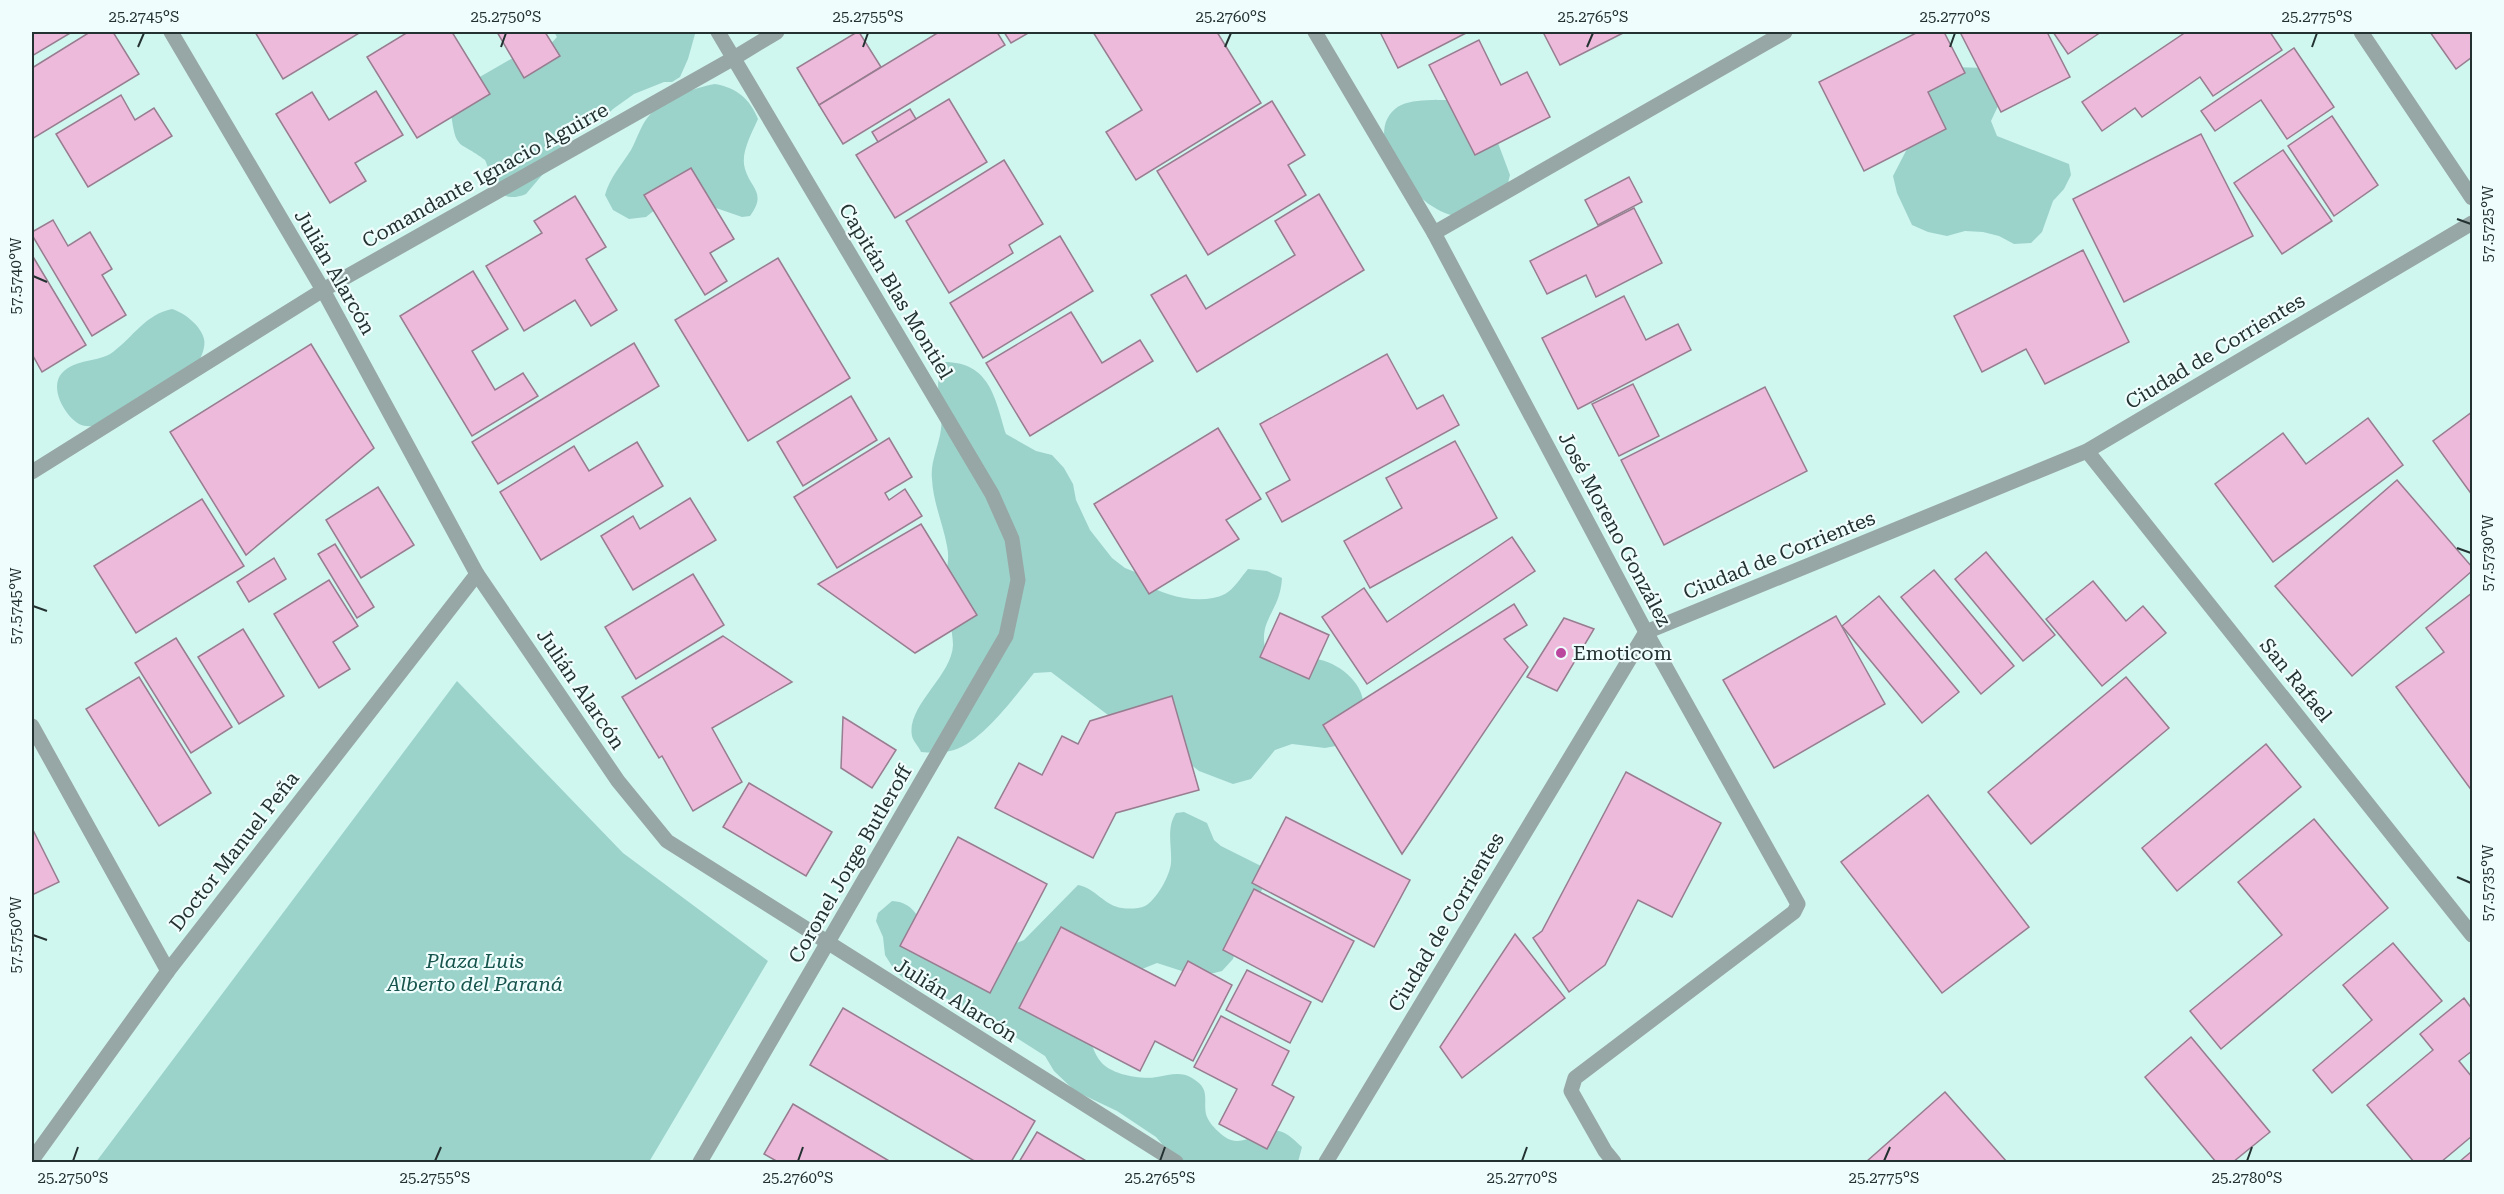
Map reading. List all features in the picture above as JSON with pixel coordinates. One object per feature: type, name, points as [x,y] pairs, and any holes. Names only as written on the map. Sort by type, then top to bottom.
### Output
[{"type":"street","name":"Julián Alarcón","points":[[171,32],[323,290],[477,574],[618,782],[668,841],[828,945],[1176,1162]]},
{"type":"street","name":"Capitán Blas Montiel","points":[[718,32],[992,494],[1012,539],[1018,580]]},
{"type":"street","name":"Comandante Ignacio Aguirre","points":[[32,472],[323,290],[777,32]]},
{"type":"street","name":"José Moreno González","points":[[1315,32],[1434,233],[1646,632],[1798,904],[1794,912],[1575,1078],[1572,1091],[1605,1151],[1614,1162]]},
{"type":"street","points":[[1434,233],[1785,32]]},
{"type":"street","points":[[2361,32],[2472,198]]},
{"type":"street","name":"Ciudad de Corrientes","points":[[1326,1162],[1646,632],[2087,452],[2472,223]]},
{"type":"street","name":"San Rafael","points":[[2087,452],[2472,935]]},
{"type":"street","name":"Doctor Manuel Peña","points":[[32,1160],[168,971],[477,574]]},
{"type":"street","name":"Coronel Jorge Butleroff","points":[[700,1162],[1006,636],[1018,580]]},
{"type":"street","points":[[32,726],[168,971]]},
{"type":"green space","points":[[554,32],[694,32],[695,34],[680,77],[672,82],[664,82],[634,94],[600,122],[583,126],[564,142],[549,167],[526,194],[509,197],[503,194],[494,183],[485,160],[457,140],[451,113],[471,82],[511,59],[529,58],[545,50],[557,37]]},
{"type":"green space","points":[[1952,67],[1986,68],[2005,91],[1991,121],[1997,136],[2069,164],[2071,175],[2064,189],[2053,201],[2042,232],[2031,243],[2014,244],[1999,236],[1983,232],[1965,231],[1947,236],[1928,232],[1912,225],[1897,193],[1893,176],[1909,145],[1905,114]]},
{"type":"green space","points":[[715,84],[730,88],[747,100],[758,119],[744,156],[745,169],[757,196],[755,208],[750,216],[742,217],[716,208],[701,197],[667,200],[646,217],[629,219],[613,210],[605,195],[607,189],[648,117],[679,95]]},
{"type":"green space","points":[[1462,99],[1498,143],[1510,175],[1506,191],[1479,209],[1462,216],[1447,214],[1430,205],[1414,192],[1400,175],[1390,157],[1385,139],[1386,123],[1395,109],[1401,105],[1418,101]]},
{"type":"green space","points":[[172,309],[192,321],[200,329],[204,345],[198,364],[97,426],[83,426],[73,420],[64,408],[58,393],[58,379],[62,373],[74,365],[101,358],[113,352],[147,321]]},
{"type":"green space","points":[[944,362],[972,368],[981,375],[994,395],[1006,434],[1036,451],[1052,455],[1064,468],[1073,484],[1076,500],[1090,530],[1112,558],[1125,568],[1140,574],[1142,582],[1183,598],[1205,599],[1215,598],[1228,592],[1248,569],[1267,571],[1282,578],[1277,601],[1264,636],[1269,661],[1298,658],[1326,661],[1353,679],[1363,698],[1363,708],[1360,718],[1341,745],[1325,748],[1292,744],[1275,750],[1251,779],[1233,784],[1199,771],[1171,749],[1108,715],[1051,672],[1034,673],[998,717],[965,745],[946,752],[921,752],[912,736],[912,725],[922,702],[951,657],[953,645],[945,595],[948,552],[934,496],[932,473],[941,429],[938,381]]},
{"type":"green space","name":"Plaza Luis Alberto del Paraná","points":[[457,681],[623,853],[768,961],[649,1162],[96,1162]]},
{"type":"green space","points":[[1184,812],[1207,823],[1214,840],[1221,846],[1261,866],[1266,883],[1244,920],[1233,959],[1222,971],[1214,973],[1188,973],[1157,963],[1142,969],[1086,1029],[1096,1055],[1112,1070],[1136,1077],[1151,1078],[1179,1074],[1188,1076],[1202,1086],[1207,1118],[1224,1136],[1237,1141],[1267,1131],[1282,1132],[1302,1147],[1298,1162],[1167,1162],[1162,1144],[1156,1137],[1117,1111],[1075,1091],[1054,1071],[1045,1056],[973,1010],[908,982],[895,971],[885,955],[883,937],[876,921],[878,913],[892,901],[907,905],[913,910],[930,944],[1007,947],[1024,940],[1078,885],[1116,907],[1130,909],[1145,906],[1158,893],[1168,874],[1171,863],[1171,825],[1176,813]]},
{"type":"building","points":[[32,32],[72,32],[32,56]]},
{"type":"building","points":[[90,32],[113,32],[139,74],[32,139],[32,68]]},
{"type":"building","points":[[255,32],[361,32],[283,79]]},
{"type":"building","points":[[408,32],[452,32],[490,94],[417,138],[367,57]]},
{"type":"building","points":[[497,32],[545,32],[560,56],[524,78]]},
{"type":"building","points":[[857,32],[881,67],[819,105],[797,68]]},
{"type":"building","points":[[939,32],[997,32],[1005,45],[843,144],[819,105]]},
{"type":"building","points":[[1004,32],[1030,32],[1011,43]]},
{"type":"building","points":[[1093,32],[1217,32],[1261,103],[1136,180],[1106,132],[1142,110]]},
{"type":"building","points":[[1380,32],[1468,32],[1398,68]]},
{"type":"building","points":[[1543,32],[1625,32],[1560,65]]},
{"type":"building","points":[[1918,32],[1944,32],[1965,73],[1928,92],[1946,129],[1864,171],[1819,82]]},
{"type":"building","points":[[1960,32],[2047,32],[2070,77],[2001,112]]},
{"type":"building","points":[[2053,32],[2101,32],[2068,54]]},
{"type":"building","points":[[2186,32],[2270,32],[2282,50],[2213,96],[2200,77],[2142,117],[2135,108],[2102,131],[2082,102]]},
{"type":"building","points":[[2430,32],[2472,32],[2472,57],[2456,69]]},
{"type":"building","points":[[1479,40],[1501,85],[1527,72],[1550,117],[1475,155],[1429,65]]},
{"type":"building","points":[[2294,48],[2334,107],[2287,139],[2261,100],[2215,131],[2201,111]]},
{"type":"building","points":[[376,91],[403,135],[355,163],[366,181],[330,203],[276,114],[312,92],[329,120]]},
{"type":"building","points":[[121,95],[135,120],[154,108],[172,136],[88,187],[56,134]]},
{"type":"building","points":[[949,99],[987,162],[895,218],[856,155]]},
{"type":"building","points":[[1272,101],[1305,155],[1288,165],[1306,195],[1208,255],[1157,171]]},
{"type":"building","points":[[910,109],[916,119],[878,142],[872,132]]},
{"type":"building","points":[[2332,116],[2378,185],[2334,216],[2288,146]]},
{"type":"building","points":[[2201,134],[2253,236],[2124,302],[2073,199]]},
{"type":"building","points":[[2283,150],[2332,221],[2282,254],[2234,183]]},
{"type":"building","points":[[1004,160],[1043,224],[1009,245],[1013,253],[949,293],[906,221]]},
{"type":"building","points":[[691,168],[734,239],[710,253],[727,281],[705,295],[644,195]]},
{"type":"building","points":[[1629,177],[1642,202],[1598,225],[1585,200]]},
{"type":"building","points":[[1319,194],[1364,270],[1197,372],[1151,295],[1186,275],[1206,309],[1295,255],[1275,221]]},
{"type":"building","points":[[575,196],[606,247],[586,259],[617,310],[591,326],[575,300],[524,331],[486,266],[542,233],[534,221]]},
{"type":"building","points":[[1634,208],[1662,263],[1596,297],[1586,275],[1547,294],[1530,261]]},
{"type":"building","points":[[53,220],[68,246],[90,232],[112,269],[102,275],[126,315],[92,336],[32,235],[32,232]]},
{"type":"building","points":[[1060,236],[1093,291],[983,358],[950,303]]},
{"type":"building","points":[[2083,250],[2129,342],[2045,384],[2026,349],[1982,372],[1954,316]]},
{"type":"building","points":[[32,255],[86,345],[42,372],[32,354]]},
{"type":"building","points":[[778,258],[850,378],[748,441],[675,320]]},
{"type":"building","points":[[473,271],[508,329],[472,351],[495,390],[523,373],[538,396],[472,436],[400,316]]},
{"type":"building","points":[[1624,296],[1646,340],[1678,324],[1691,350],[1578,409],[1542,338]]},
{"type":"building","points":[[1071,312],[1102,363],[1140,340],[1153,361],[1030,436],[986,363]]},
{"type":"building","points":[[634,343],[659,386],[498,484],[472,442]]},
{"type":"building","points":[[311,344],[374,448],[246,555],[170,432]]},
{"type":"building","points":[[1387,354],[1417,409],[1443,395],[1459,425],[1282,522],[1266,493],[1290,480],[1260,424]]},
{"type":"building","points":[[1633,384],[1659,436],[1619,456],[1592,404]]},
{"type":"building","points":[[1765,387],[1807,471],[1664,545],[1621,460]]},
{"type":"building","points":[[851,396],[877,440],[803,486],[777,442]]},
{"type":"building","points":[[2472,412],[2472,495],[2433,441]]},
{"type":"building","points":[[2368,418],[2403,465],[2273,562],[2215,484],[2283,433],[2306,464]]},
{"type":"building","points":[[1218,428],[1261,499],[1226,520],[1239,539],[1149,594],[1094,504]]},
{"type":"building","points":[[889,438],[912,477],[885,493],[889,500],[905,489],[922,516],[837,568],[794,497]]},
{"type":"building","points":[[1455,441],[1497,518],[1370,588],[1344,541],[1402,508],[1386,478]]},
{"type":"building","points":[[637,442],[663,486],[541,560],[500,492],[574,446],[589,471]]},
{"type":"building","points":[[2397,480],[2472,567],[2472,571],[2352,676],[2275,586]]},
{"type":"building","points":[[378,487],[414,545],[361,578],[326,520]]},
{"type":"building","points":[[690,498],[716,540],[633,590],[601,536],[633,516],[640,529]]},
{"type":"building","points":[[202,499],[244,566],[136,633],[94,566]]},
{"type":"building","points":[[921,524],[977,615],[915,653],[818,584]]},
{"type":"building","points":[[1512,537],[1535,571],[1367,684],[1322,617],[1364,588],[1387,622]]},
{"type":"building","points":[[335,544],[374,607],[357,618],[318,554]]},
{"type":"building","points":[[1986,552],[2055,635],[2023,661],[1955,579]]},
{"type":"building","points":[[274,558],[286,579],[249,602],[237,582]]},
{"type":"building","points":[[1934,570],[2014,666],[1981,694],[1901,597]]},
{"type":"building","points":[[693,574],[724,625],[636,679],[605,627]]},
{"type":"building","points":[[329,580],[358,626],[333,642],[350,669],[319,688],[274,614]]},
{"type":"building","points":[[2093,581],[2126,621],[2143,606],[2166,633],[2102,686],[2046,619]]},
{"type":"building","points":[[2472,593],[2472,791],[2396,687],[2444,652],[2426,628]]},
{"type":"building","points":[[1879,596],[1959,692],[1922,723],[1842,626]]},
{"type":"building","points":[[1514,604],[1527,625],[1504,639],[1528,667],[1402,854],[1323,725]]},
{"type":"building","points":[[1280,613],[1329,635],[1309,679],[1260,657]]},
{"type":"building","points":[[1836,616],[1885,704],[1774,768],[1723,680]]},
{"type":"building","name":"Emoticom","points":[[1564,618],[1594,629],[1557,691],[1527,677]]},
{"type":"building","points":[[243,629],[284,696],[239,724],[198,657]]},
{"type":"building","points":[[723,636],[792,682],[712,728],[742,782],[693,811],[662,756],[659,758],[622,697]]},
{"type":"building","points":[[176,638],[232,727],[191,753],[135,663]]},
{"type":"building","points":[[139,677],[211,793],[159,826],[86,709]]},
{"type":"building","points":[[2126,677],[2169,728],[2031,844],[1988,792]]},
{"type":"building","points":[[1172,696],[1199,790],[1116,813],[1093,858],[995,808],[1019,763],[1042,775],[1062,736],[1078,744],[1090,721]]},
{"type":"building","points":[[843,717],[896,750],[872,788],[841,768]]},
{"type":"building","points":[[2266,744],[2301,787],[2177,891],[2142,848]]},
{"type":"building","points":[[1626,772],[1721,823],[1672,917],[1638,900],[1605,965],[1569,992],[1533,938],[1542,931]]},
{"type":"building","points":[[749,783],[832,832],[806,876],[723,827]]},
{"type":"building","points":[[1928,795],[2029,927],[1942,993],[1841,862]]},
{"type":"building","points":[[1286,817],[1410,880],[1374,947],[1252,883]]},
{"type":"building","points":[[2314,819],[2388,908],[2221,1049],[2190,1011],[2282,935],[2238,882]]},
{"type":"building","points":[[32,828],[59,882],[32,895]]},
{"type":"building","points":[[958,837],[1047,884],[990,993],[900,946]]},
{"type":"building","points":[[1254,889],[1354,941],[1322,1002],[1223,950]]},
{"type":"building","points":[[1061,927],[1175,986],[1188,961],[1232,985],[1193,1061],[1155,1041],[1140,1071],[1019,1008]]},
{"type":"building","points":[[1515,934],[1565,998],[1462,1078],[1440,1047]]},
{"type":"building","points":[[2393,943],[2442,1001],[2332,1093],[2313,1070],[2372,1020],[2343,985]]},
{"type":"building","points":[[1247,970],[1311,1002],[1290,1043],[1226,1010]]},
{"type":"building","points":[[2464,998],[2472,1009],[2472,1051],[2459,1061],[2472,1077],[2472,1136],[2441,1162],[2414,1162],[2367,1105],[2433,1050],[2420,1034]]},
{"type":"building","points":[[843,1008],[1035,1121],[1011,1162],[976,1162],[810,1065]]},
{"type":"building","points":[[1221,1016],[1289,1051],[1272,1085],[1294,1097],[1267,1149],[1219,1124],[1237,1089],[1194,1067]]},
{"type":"building","points":[[2191,1037],[2270,1132],[2233,1162],[2216,1162],[2145,1077]]},
{"type":"building","points":[[1945,1092],[2007,1162],[1866,1162]]},
{"type":"building","points":[[793,1104],[891,1162],[778,1162],[764,1154]]},
{"type":"building","points":[[1037,1132],[1088,1162],[1019,1162]]},
{"type":"building","points":[[2472,1151],[2472,1162],[2459,1162]]},
{"type":"place","name":"Emoticom","points":[[1561,653]]}]
